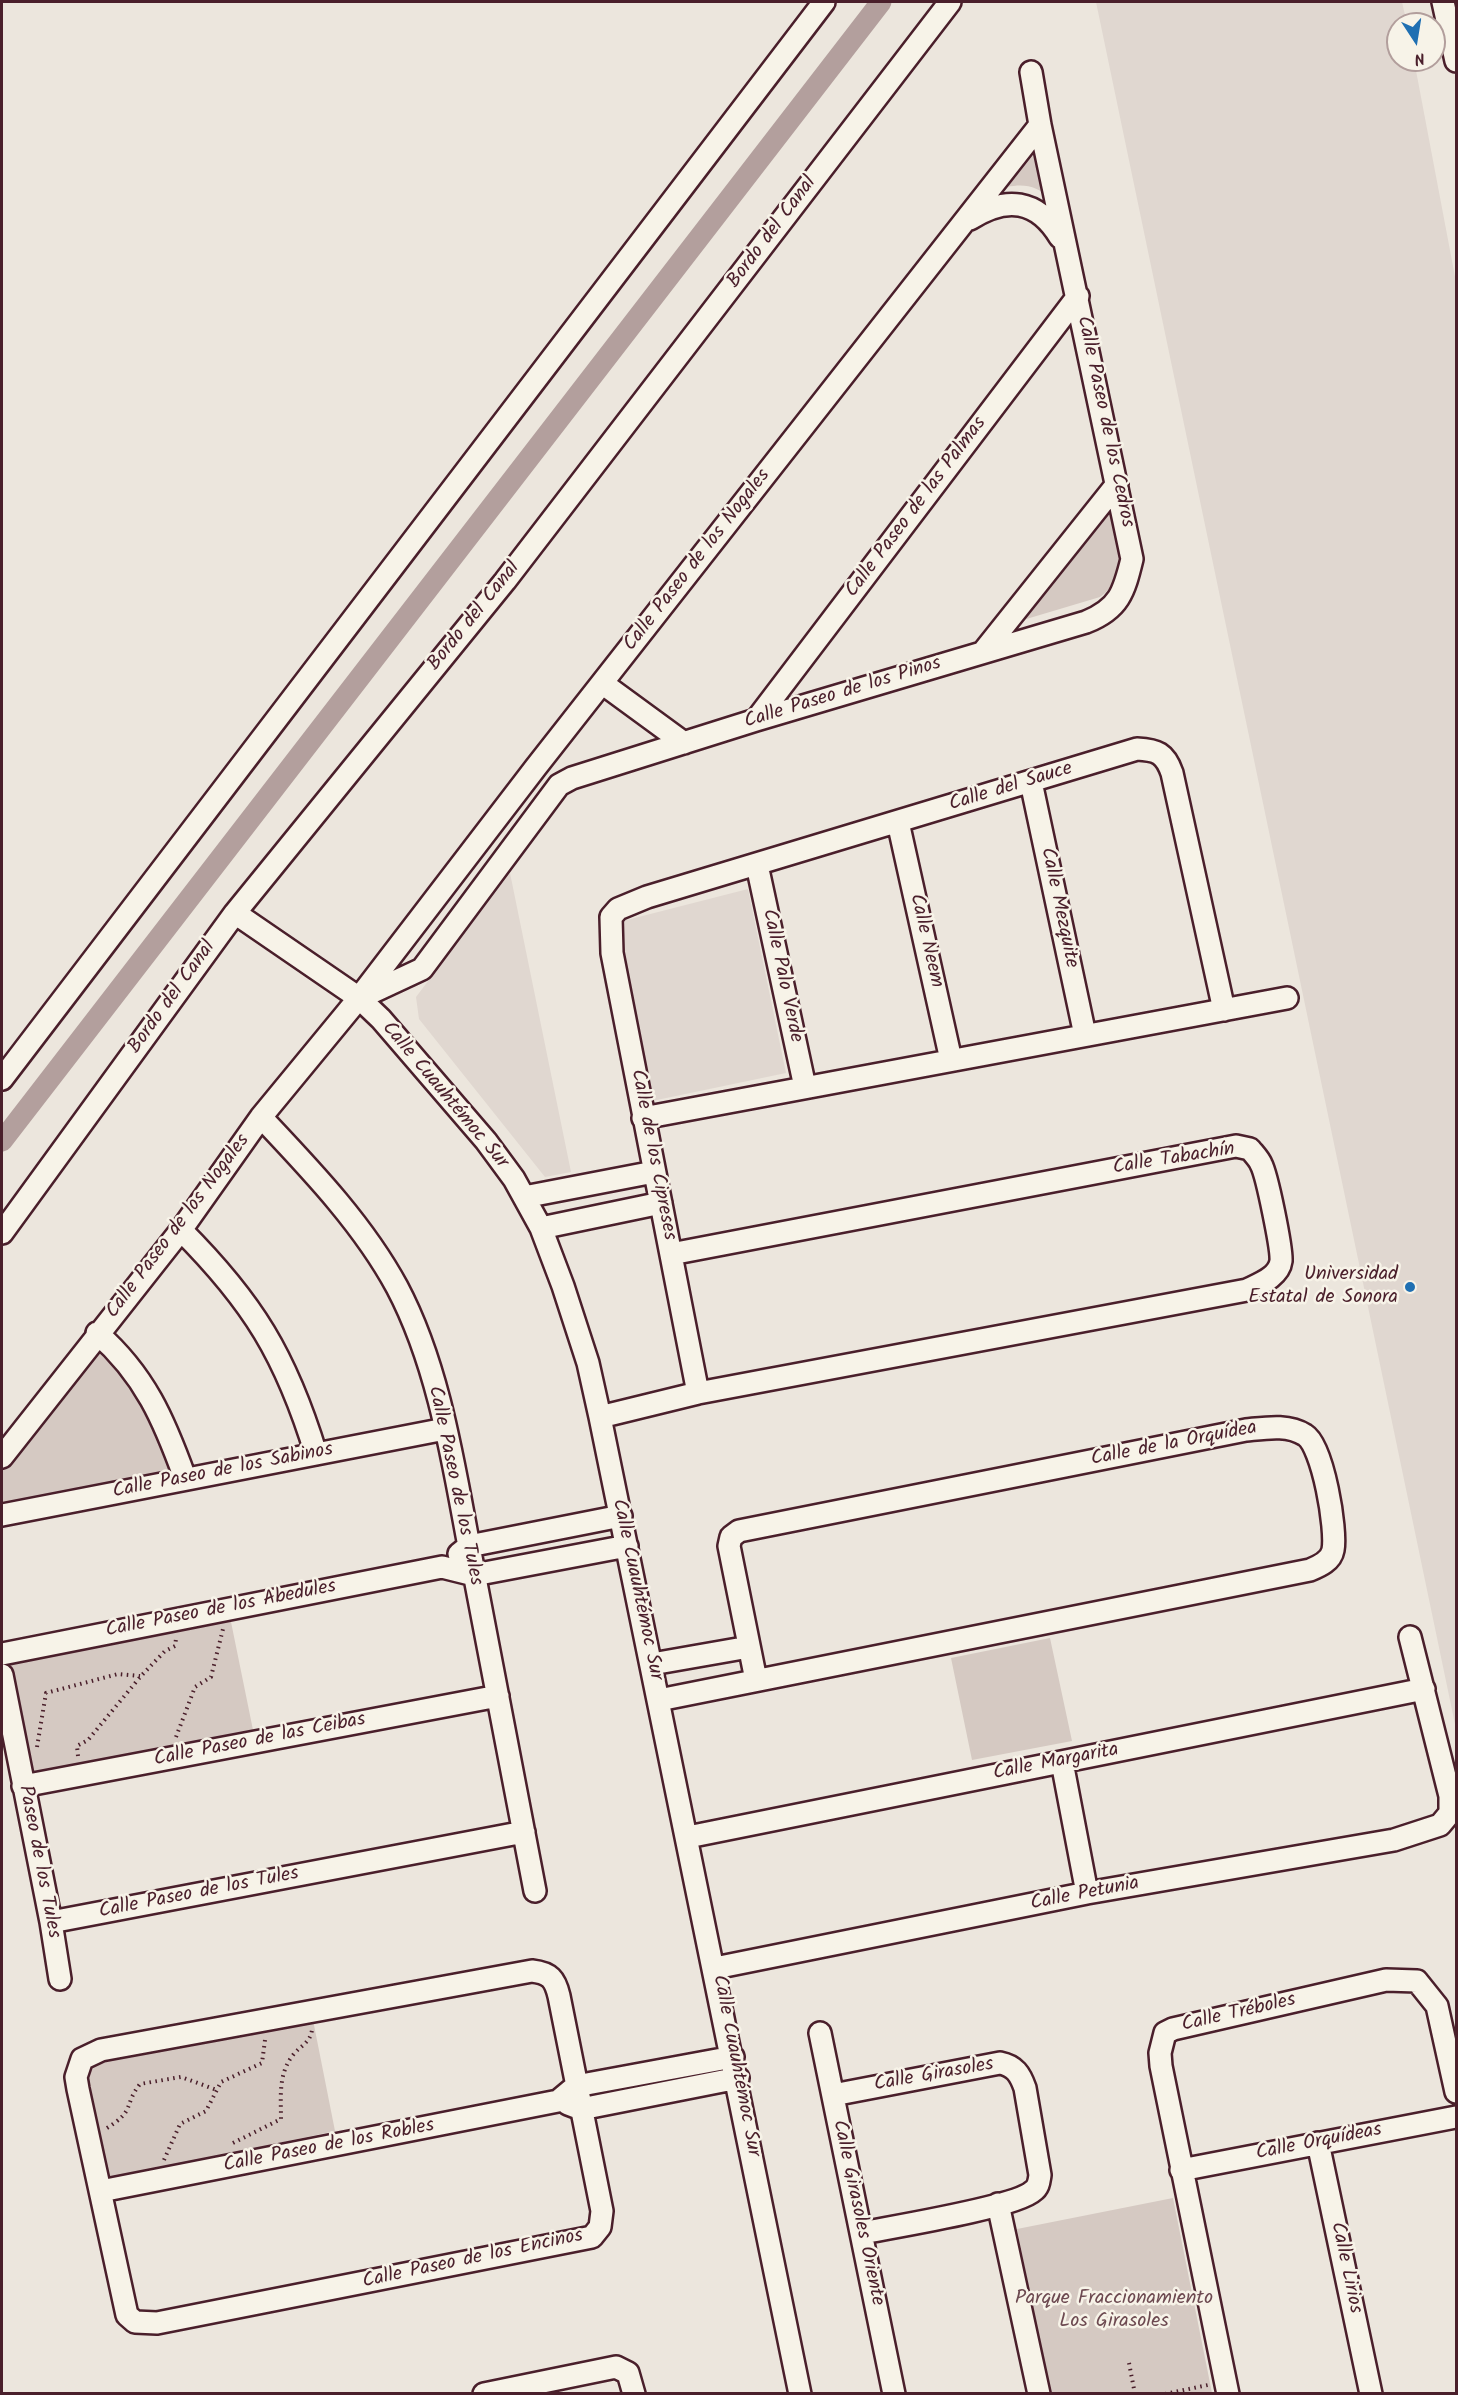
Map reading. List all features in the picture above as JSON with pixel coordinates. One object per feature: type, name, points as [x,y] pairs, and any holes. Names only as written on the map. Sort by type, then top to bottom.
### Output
[{"type":"street","points":[[2,1079],[825,2]]},
{"type":"street","name":"Bordo del Canal","points":[[2,1233],[235,913],[505,581],[950,2]]},
{"type":"street","points":[[1443,2],[1455,50]]},
{"type":"street","name":"Calle Paseo de los Cedros","points":[[1031,72],[1040,125],[1132,560],[1121,596]]},
{"type":"street","name":"Calle Paseo de los Nogales","points":[[2,1457],[97,1333],[181,1230],[261,1118],[358,998],[602,682],[1040,125]]},
{"type":"street","name":"Calle Paseo de los Cedros","points":[[962,224],[991,207],[1006,204],[1027,207],[1048,219],[1066,248]]},
{"type":"street","name":"Calle Paseo de las Palmas","points":[[756,720],[1078,296]]},
{"type":"street","points":[[983,652],[1117,484]]},
{"type":"street","name":"Calle Paseo de los Pinos","points":[[559,785],[596,770],[756,720],[1086,622],[1112,608],[1121,596]]},
{"type":"street","points":[[602,682],[684,743]]},
{"type":"street","name":"Calle del Sauce","points":[[611,917],[618,909],[630,903],[1137,749],[1160,752],[1167,759],[1224,1010]]},
{"type":"street","points":[[536,768],[559,785]]},
{"type":"street","name":"Calle Mezquite","points":[[1031,782],[1085,1035]]},
{"type":"street","name":"Calle Paseo de los Nogales","points":[[358,998],[422,969],[559,785]]},
{"type":"street","name":"Calle Neem","points":[[898,822],[951,1060]]},
{"type":"street","name":"Calle Palo Verde","points":[[757,865],[806,1087]]},
{"type":"street","name":"Calle Cuauhtémoc Sur","points":[[235,913],[358,998],[381,1019],[486,1141],[524,1197],[540,1228],[588,1363],[738,2078],[800,2394]]},
{"type":"street","name":"Calle de los Cipreses","points":[[611,917],[612,953],[698,1393]]},
{"type":"street","points":[[644,1118],[1287,998]]},
{"type":"street","name":"Calle Paseo de los Tules","points":[[261,1118],[336,1200],[370,1244],[397,1287],[419,1341],[445,1429],[535,1891]]},
{"type":"street","name":"Calle Tabachín","points":[[600,1417],[698,1393],[1247,1290],[1274,1274],[1281,1262],[1267,1181],[1261,1163],[1250,1149],[1236,1146],[671,1254]]},
{"type":"street","points":[[524,1197],[654,1172]]},
{"type":"street","points":[[540,1228],[661,1203]]},
{"type":"street","points":[[181,1230],[234,1286],[267,1334],[290,1380],[316,1454]]},
{"type":"street","points":[[97,1333],[113,1347],[146,1388],[158,1409],[185,1478]]},
{"type":"street","name":"Calle de la Orquídea","points":[[659,1700],[1319,1566],[1333,1551],[1334,1539],[1324,1473],[1317,1448],[1307,1436],[1291,1428],[1246,1430],[739,1531],[731,1537],[729,1546],[756,1680]]},
{"type":"street","name":"Calle Paseo de los Sabinos","points":[[2,1515],[445,1429]]},
{"type":"street","name":"Calle Paseo de los Abedules","points":[[442,1567],[469,1546],[621,1516]]},
{"type":"street","name":"Calle Paseo de los Abedules","points":[[2,1654],[442,1567],[474,1575],[627,1546]]},
{"type":"street","points":[[1410,1637],[1424,1689]]},
{"type":"street","points":[[652,1664],[749,1647]]},
{"type":"street","name":"Paseo de los Tules","points":[[2,1675],[51,1922],[60,1979]]},
{"type":"street","name":"Calle Margarita","points":[[688,1837],[1424,1689]]},
{"type":"street","name":"Calle Petunia","points":[[715,1968],[1087,1893],[1394,1840],[1440,1825],[1450,1813],[1446,1776],[1424,1689]]},
{"type":"street","name":"Calle Paseo de las Ceibas","points":[[23,1786],[498,1696]]},
{"type":"street","points":[[1062,1762],[1087,1893]]},
{"type":"street","name":"Calle Paseo de los Tules","points":[[51,1922],[524,1832]]},
{"type":"street","name":"Calle Paseo de los Encinos","points":[[532,1971],[544,1972],[551,1976],[556,1984],[602,2211],[600,2227],[591,2236],[157,2323],[135,2322],[127,2315],[101,2191],[87,2138],[76,2077],[82,2059],[101,2050],[315,2012],[532,1971]]},
{"type":"street","name":"Calle Tréboles","points":[[1227,2387],[1181,2170],[1160,2053],[1165,2033],[1173,2029],[1386,1980],[1418,1982],[1437,2006],[1456,2092]]},
{"type":"street","name":"Calle Girasoles Oriente","points":[[820,2032],[894,2394]]},
{"type":"street","name":"Calle Paseo de los Robles","points":[[101,2191],[558,2101],[576,2086],[733,2057]]},
{"type":"street","name":"Calle Girasoles","points":[[833,2095],[992,2064],[1012,2065],[1020,2075],[1025,2088],[1040,2175],[1038,2186],[1032,2192],[998,2204],[862,2233]]},
{"type":"street","points":[[558,2101],[581,2109],[738,2078]]},
{"type":"street","name":"Calle Orquídeas","points":[[1181,2170],[1456,2117]]},
{"type":"street","name":"Calle Lirios","points":[[1318,2143],[1371,2394]]},
{"type":"street","points":[[998,2204],[1039,2394]]},
{"type":"street","points":[[484,2394],[605,2368],[622,2368],[628,2373],[634,2394]]},
{"type":"path","points":[[167,1759],[195,1687],[211,1677],[229,1608]]},
{"type":"path","points":[[82,1775],[77,1746],[88,1740],[141,1676],[165,1651],[175,1646],[178,1618]]},
{"type":"path","points":[[36,1752],[46,1693],[118,1674],[141,1676]]},
{"type":"path","points":[[214,2170],[221,2151],[236,2141],[281,2120],[279,2095],[284,2073],[292,2057],[311,2040],[315,2012]]},
{"type":"path","points":[[152,2180],[171,2148],[180,2124],[206,2111],[222,2082],[262,2063],[265,2051],[264,2021]]},
{"type":"path","points":[[87,2138],[122,2119],[128,2112],[134,2092],[140,2084],[181,2077],[217,2090]]},
{"type":"path","points":[[1129,2363],[1135,2394]]},
{"type":"path","points":[[1165,2394],[1227,2387]]},
{"type":"shaded area","name":"Universidad Estatal de Sonora","points":[[1096,2],[1402,2],[1404,12],[1386,12],[1386,72],[1416,72],[1456,282],[1456,1729]]},
{"type":"shaded area","points":[[510,873],[571,1172],[545,1177],[419,1019],[416,997]]},
{"type":"shaded area","points":[[748,889],[786,1073],[652,1101],[619,922]]},
{"type":"green space","points":[[1035,153],[1039,154],[1051,198],[1031,187],[1020,185],[1007,187]]},
{"type":"green space","points":[[1111,509],[1119,545],[1119,568],[1109,588],[1100,597],[1023,620]]},
{"type":"green space","points":[[91,1332],[133,1372],[176,1481],[2,1514],[2,1449]]},
{"type":"green space","points":[[230,1617],[253,1730],[21,1778],[2,1663]]},
{"type":"green space","points":[[1050,1638],[1072,1741],[972,1760],[951,1658]]},
{"type":"green space","points":[[313,2020],[335,2131],[106,2180],[81,2066]]},
{"type":"green space","name":"Parque Fraccionamiento Los Girasoles","points":[[1173,2198],[1212,2393],[1050,2393],[1017,2229]]},
{"type":"waterway","points":[[2,1141],[881,2]]},
{"type":"place","name":"Universidad Estatal de Sonora","points":[[1410,1287]]}]
